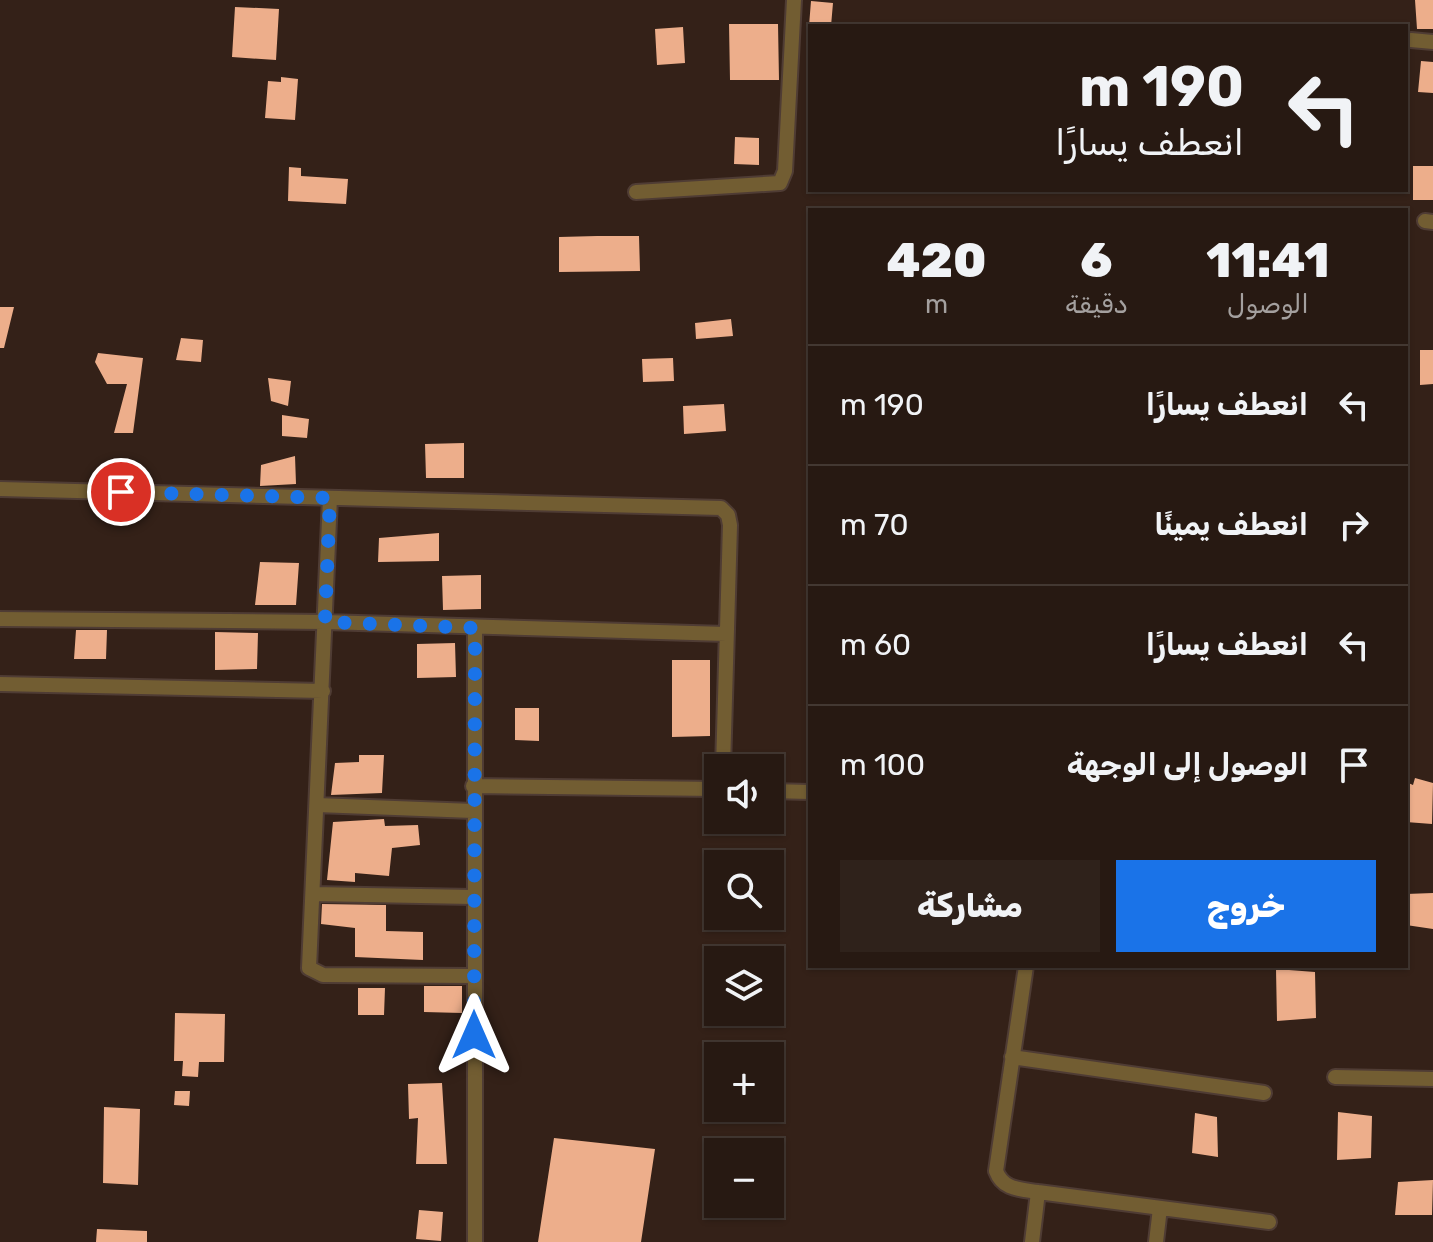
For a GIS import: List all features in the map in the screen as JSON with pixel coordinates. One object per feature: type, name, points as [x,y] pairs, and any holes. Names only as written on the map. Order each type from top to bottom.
[{"type":"street","points":[[636,192],[780,183],[785,171],[794,0]]},
{"type":"street","points":[[1411,40],[1433,42]]},
{"type":"street","points":[[0,489],[721,508],[728,515],[730,525],[723,754]]},
{"type":"street","points":[[330,498],[309,968],[315,973],[474,976]]},
{"type":"street","points":[[0,619],[325,622],[726,634]]},
{"type":"street","points":[[475,628],[475,1242]]},
{"type":"street","points":[[0,684],[323,691]]},
{"type":"street","points":[[473,786],[704,789]]},
{"type":"street","points":[[784,791],[808,792]]},
{"type":"street","points":[[317,805],[473,811]]},
{"type":"street","points":[[313,894],[473,897]]},
{"type":"street","points":[[1026,968],[996,1171],[999,1181],[1009,1187],[1038,1192],[1269,1222]]},
{"type":"street","points":[[1012,1057],[1264,1093]]},
{"type":"street","points":[[1335,1077],[1433,1079]]},
{"type":"street","points":[[1032,1242],[1038,1192]]},
{"type":"street","points":[[1156,1242],[1160,1208]]},
{"type":"building","points":[[1415,0],[1433,0],[1433,29],[1417,29]]},
{"type":"building","points":[[811,1],[833,3],[831,24],[809,24]]},
{"type":"building","points":[[235,7],[279,9],[276,60],[232,57]]},
{"type":"building","points":[[729,24],[778,24],[779,80],[730,80]]},
{"type":"building","points":[[683,27],[685,63],[657,65],[655,29]]},
{"type":"building","points":[[1421,61],[1433,62],[1433,93],[1418,92]]},
{"type":"building","points":[[281,77],[298,79],[295,120],[265,118],[268,81],[281,82]]},
{"type":"building","points":[[735,137],[759,138],[759,165],[734,164]]},
{"type":"building","points":[[1413,166],[1433,166],[1433,200],[1413,200]]},
{"type":"building","points":[[289,167],[301,168],[301,176],[348,179],[346,204],[288,201]]},
{"type":"building","points":[[639,236],[640,271],[559,272],[559,237]]},
{"type":"building","points":[[0,307],[14,307],[4,348],[0,348]]},
{"type":"building","points":[[731,319],[733,336],[696,339],[695,323]]},
{"type":"building","points":[[181,338],[203,340],[201,362],[176,360]]},
{"type":"building","points":[[1420,350],[1433,350],[1433,384],[1420,385]]},
{"type":"building","points":[[98,353],[143,358],[133,433],[114,433],[127,384],[107,384],[95,362]]},
{"type":"building","points":[[673,358],[674,381],[643,382],[642,359]]},
{"type":"building","points":[[268,378],[291,381],[288,406],[271,401]]},
{"type":"building","points":[[724,404],[726,431],[684,434],[683,406]]},
{"type":"building","points":[[282,415],[309,419],[307,438],[282,436]]},
{"type":"building","points":[[464,443],[464,478],[426,478],[425,444]]},
{"type":"building","points":[[295,456],[296,484],[260,486],[261,465]]},
{"type":"building","points":[[439,533],[439,561],[378,562],[379,538]]},
{"type":"building","points":[[260,562],[299,563],[296,605],[255,605]]},
{"type":"building","points":[[481,575],[481,609],[443,610],[442,576]]},
{"type":"building","points":[[76,630],[107,630],[106,659],[74,659]]},
{"type":"building","points":[[215,632],[258,633],[257,669],[215,670]]},
{"type":"building","points":[[455,643],[456,677],[417,678],[417,644]]},
{"type":"building","points":[[672,660],[710,660],[710,736],[672,737]]},
{"type":"building","points":[[515,708],[539,708],[539,741],[515,740]]},
{"type":"building","points":[[359,755],[384,755],[382,793],[331,795],[335,763],[359,762]]},
{"type":"building","points":[[1415,778],[1433,783],[1432,824],[1408,822],[1408,783],[1413,785]]},
{"type":"building","points":[[384,819],[385,826],[418,825],[420,845],[392,848],[389,876],[355,873],[355,882],[327,880],[333,822]]},
{"type":"building","points":[[1433,893],[1433,929],[1408,925],[1408,894]]},
{"type":"building","points":[[322,904],[386,905],[386,931],[423,932],[423,960],[355,957],[355,928],[321,924]]},
{"type":"building","points":[[1276,969],[1315,972],[1316,1018],[1277,1021]]},
{"type":"building","points":[[424,986],[462,986],[462,1013],[424,1012]]},
{"type":"building","points":[[358,988],[385,988],[384,1015],[358,1015]]},
{"type":"building","points":[[175,1013],[225,1014],[224,1062],[199,1062],[198,1077],[182,1076],[183,1061],[174,1061]]},
{"type":"building","points":[[442,1083],[447,1164],[416,1164],[418,1118],[409,1119],[408,1084]]},
{"type":"building","points":[[175,1091],[190,1091],[189,1106],[174,1105]]},
{"type":"building","points":[[104,1107],[140,1109],[138,1185],[103,1183]]},
{"type":"building","points":[[1338,1112],[1372,1116],[1371,1158],[1337,1160]]},
{"type":"building","points":[[1195,1113],[1217,1117],[1218,1157],[1192,1153]]},
{"type":"building","points":[[554,1138],[655,1149],[641,1242],[538,1242]]},
{"type":"building","points":[[1433,1180],[1432,1215],[1395,1215],[1398,1182]]},
{"type":"building","points":[[419,1210],[443,1212],[441,1241],[416,1239]]},
{"type":"building","points":[[97,1229],[147,1231],[147,1242],[96,1242]]},
{"type":"route","points":[[121,492],[330,498],[325,622],[475,628],[474,1035]]}]
